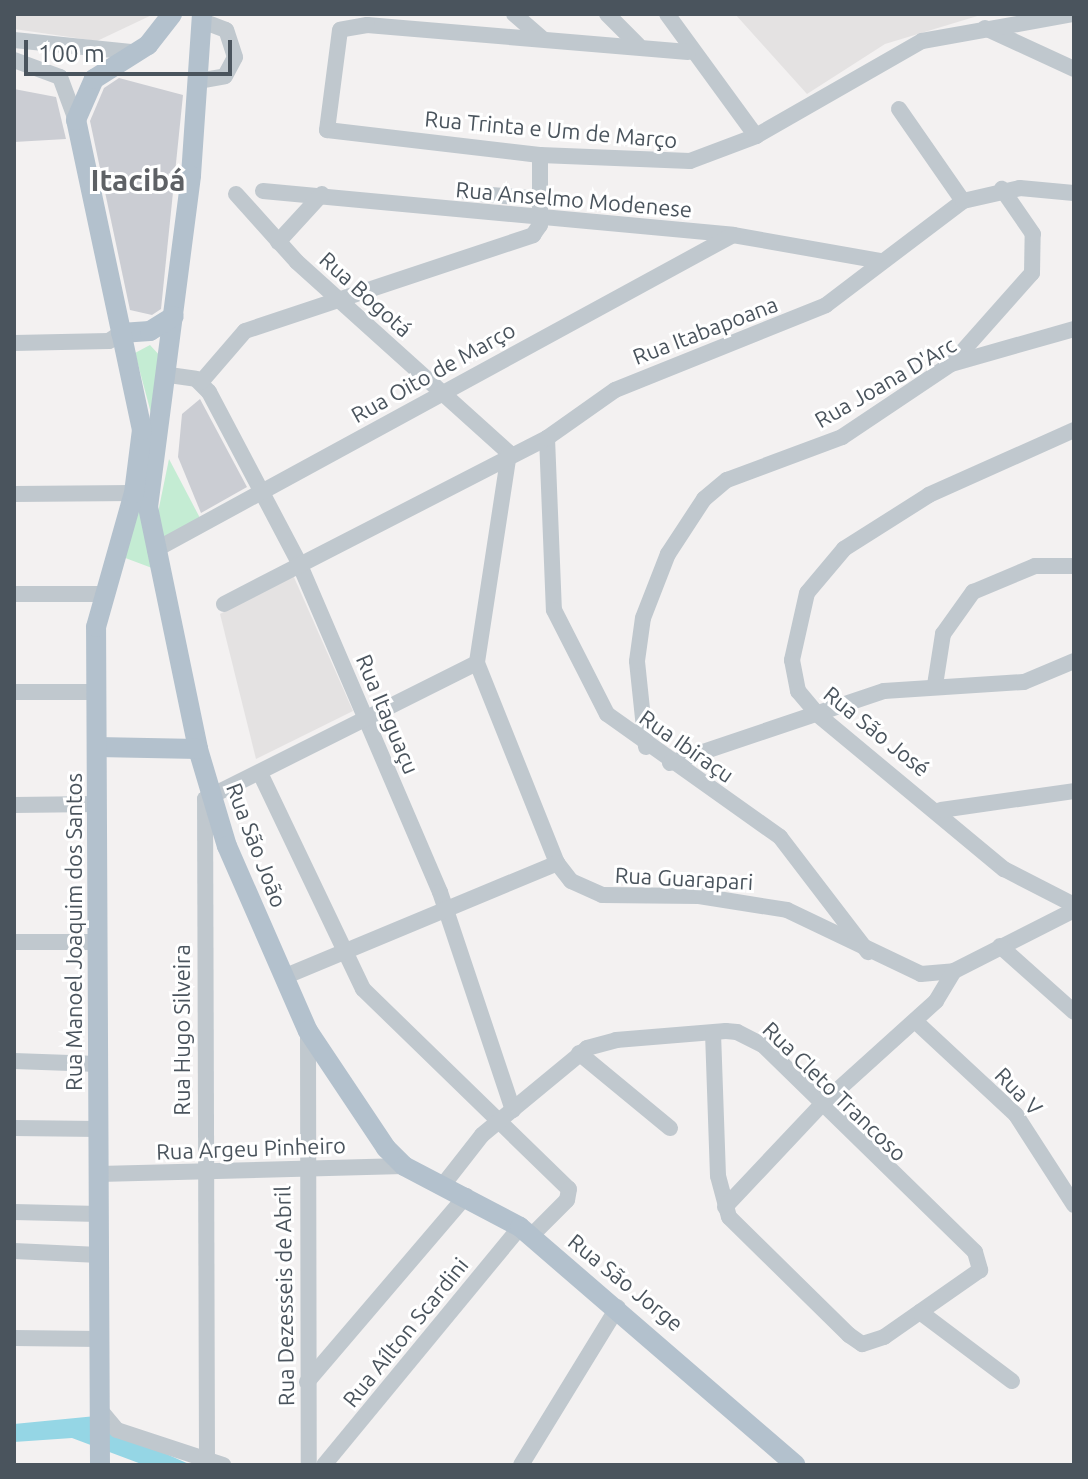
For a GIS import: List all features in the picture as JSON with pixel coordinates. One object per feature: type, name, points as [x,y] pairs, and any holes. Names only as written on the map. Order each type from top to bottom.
[{"type":"main road","points":[[76,120],[94,79],[139,51],[172,14]]},
{"type":"main road","name":"Rua Manoel Joaquim dos Santos","points":[[100,1461],[96,692],[101,594],[141,500],[170,365],[202,18]]},
{"type":"main road","name":"Rua Manoel Joaquim dos Santos","points":[[76,120],[122,341],[139,405],[141,500]]},
{"type":"main road","points":[[122,341],[159,328],[174,316]]},
{"type":"main road","points":[[122,341],[148,340],[170,365]]},
{"type":"main road","name":"Rua São João","points":[[141,500],[210,793],[308,1031],[404,1166]]},
{"type":"main road","points":[[97,747],[198,749]]},
{"type":"main road","name":"Rua São Jorge","points":[[404,1166],[466,1196],[526,1232],[618,1307],[782,1460]]},
{"type":"street","points":[[514,14],[542,38],[688,52]]},
{"type":"street","points":[[607,14],[638,45]]},
{"type":"street","points":[[667,14],[685,34],[688,52],[756,136]]},
{"type":"street","name":"Rua Trinta e Um de Março","points":[[542,38],[367,25],[340,30],[327,130],[540,155],[672,164],[756,136],[896,53],[981,27],[1074,14]]},
{"type":"street","points":[[198,81],[235,66],[226,30],[202,18]]},
{"type":"street","points":[[981,27],[1074,69]]},
{"type":"street","points":[[14,40],[108,54],[139,51]]},
{"type":"street","points":[[14,60],[60,77],[76,120]]},
{"type":"street","points":[[899,109],[963,201]]},
{"type":"street","points":[[170,365],[201,382],[245,331],[334,295],[516,241],[537,231],[540,219],[540,155]]},
{"type":"street","points":[[1002,189],[1074,193]]},
{"type":"street","points":[[951,364],[1032,273],[1033,234],[1002,189]]},
{"type":"street","name":"Rua Itabapoana","points":[[224,604],[509,453],[547,438],[632,382],[826,305],[963,201],[1002,189]]},
{"type":"street","name":"Rua Anselmo Modenese","points":[[263,191],[322,194],[540,219],[733,235],[880,261]]},
{"type":"street","points":[[468,193],[540,199]]},
{"type":"street","name":"Rua Bogotá","points":[[236,194],[278,242],[509,453]]},
{"type":"street","points":[[278,242],[322,194]]},
{"type":"street","name":"Rua Oito de Março","points":[[155,550],[733,235]]},
{"type":"street","name":"Rua Joana D'Arc","points":[[646,747],[638,641],[654,584],[695,509],[727,480],[842,437],[951,364],[1074,329]]},
{"type":"street","points":[[14,343],[122,341]]},
{"type":"street","name":"Rua Itaguaçu","points":[[201,382],[299,563],[366,718],[446,911],[513,1110]]},
{"type":"street","name":"Rua São José","points":[[1074,430],[905,508],[828,565],[801,608],[792,660],[798,691],[817,714],[941,810],[1004,869],[1074,907]]},
{"type":"street","name":"Rua Ibiraçu","points":[[547,438],[554,610],[607,714],[646,747],[780,837],[869,953]]},
{"type":"street","points":[[210,793],[260,773],[477,663],[509,453]]},
{"type":"street","points":[[14,494],[141,500]]},
{"type":"street","points":[[935,685],[943,634],[973,592],[1035,566],[1074,566]]},
{"type":"street","points":[[14,594],[101,594]]},
{"type":"street","points":[[670,763],[884,691],[1036,680],[1074,661]]},
{"type":"street","name":"Rua Guarapari","points":[[477,663],[557,863],[577,886],[602,895],[699,896],[787,910],[869,953],[921,974],[954,971],[1074,907]]},
{"type":"street","points":[[14,692],[96,692]]},
{"type":"street","points":[[260,773],[342,952],[389,1020],[497,1124]]},
{"type":"street","points":[[941,810],[1074,791]]},
{"type":"street","name":"Rua Hugo Silveira","points":[[210,793],[203,815],[205,1172],[215,1463]]},
{"type":"street","points":[[14,805],[97,804]]},
{"type":"street","points":[[286,976],[557,863]]},
{"type":"street","points":[[14,942],[97,942]]},
{"type":"street","points":[[1000,946],[1074,1012]]},
{"type":"street","points":[[725,1207],[821,1105],[915,1021],[954,971]]},
{"type":"street","name":"Rua V","points":[[915,1021],[1016,1115],[1074,1205]]},
{"type":"street","name":"Rua Dezesseis de Abril","points":[[308,1031],[304,1170],[309,1465]]},
{"type":"street","points":[[713,1033],[725,1207],[741,1233],[862,1344],[920,1312],[1012,1381]]},
{"type":"street","name":"Rua Cleto Trancoso","points":[[443,1185],[497,1124],[579,1053],[616,1040],[713,1033],[755,1039],[982,1261],[920,1312]]},
{"type":"street","points":[[579,1053],[670,1128]]},
{"type":"street","points":[[14,1061],[98,1064]]},
{"type":"street","name":"Rua Aílton Scardini","points":[[324,1465],[526,1232],[567,1200],[569,1189],[497,1124]]},
{"type":"street","points":[[14,1128],[98,1129]]},
{"type":"street","name":"Rua Argeu Pinheiro","points":[[99,1174],[404,1166]]},
{"type":"street","points":[[307,1382],[466,1196]]},
{"type":"street","points":[[14,1212],[99,1214]]},
{"type":"street","points":[[14,1251],[99,1255]]},
{"type":"street","points":[[521,1465],[618,1307]]},
{"type":"street","points":[[14,1338],[100,1339]]},
{"type":"street","points":[[100,1413],[117,1430],[215,1463]]},
{"type":"shaded area","points":[[14,14],[154,14],[97,41],[14,29]]},
{"type":"shaded area","points":[[735,14],[984,14],[885,44],[807,94]]},
{"type":"shaded area","points":[[293,575],[353,711],[256,759],[220,614]]},
{"type":"green space","points":[[150,345],[161,357],[152,568],[120,556],[152,417],[135,353]]},
{"type":"green space","points":[[169,459],[200,518],[164,537],[155,527]]},
{"type":"water","points":[[96,1416],[191,1465],[144,1465],[72,1438],[14,1442],[14,1424]]},
{"type":"building","points":[[119,78],[183,95],[161,309],[152,315],[130,310],[90,121],[104,88]]},
{"type":"building","points":[[14,89],[56,97],[66,139],[14,142]]},
{"type":"building","points":[[200,399],[247,487],[201,513],[178,457],[182,414]]},
{"type":"district","name":"Itacibá","points":[[138,180]]}]
